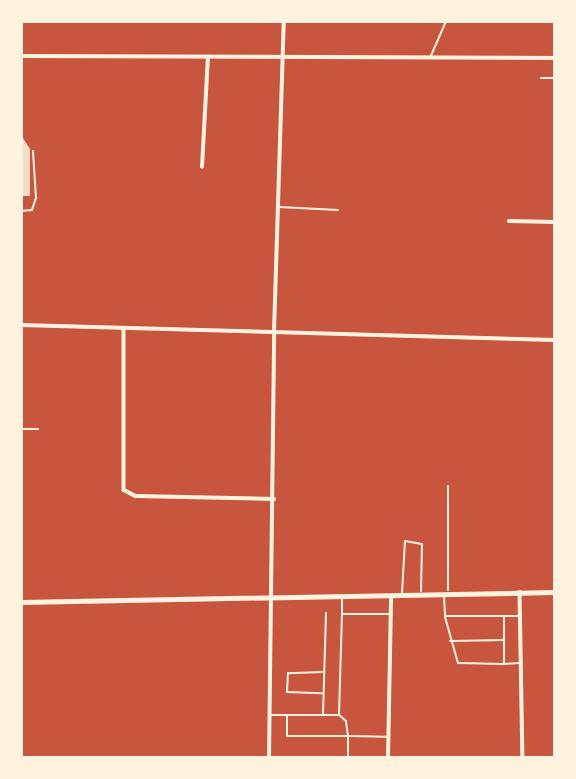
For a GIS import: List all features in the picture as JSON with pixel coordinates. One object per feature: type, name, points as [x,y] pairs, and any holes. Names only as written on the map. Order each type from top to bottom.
[{"type":"street","points":[[269,758],[274,599],[274,332],[284,21]]},
{"type":"street","points":[[21,56],[555,58]]},
{"type":"street","points":[[202,167],[208,57]]},
{"type":"street","points":[[509,221],[555,222]]},
{"type":"street","points":[[21,325],[555,340]]},
{"type":"street","points":[[124,328],[124,490],[136,496],[274,499]]},
{"type":"street","points":[[520,592],[523,758]]},
{"type":"street","points":[[21,602],[402,597],[555,592]]},
{"type":"street","points":[[388,758],[391,597]]},
{"type":"lane","points":[[430,59],[446,21]]},
{"type":"lane","points":[[21,211],[32,210],[36,198],[33,151]]},
{"type":"lane","points":[[278,206],[338,209]]},
{"type":"lane","points":[[21,429],[38,429]]},
{"type":"lane","points":[[448,486],[445,616],[449,641],[458,663],[520,663]]},
{"type":"lane","points":[[402,597],[405,541],[422,544],[421,596]]},
{"type":"lane","points":[[340,715],[342,598]]},
{"type":"lane","points":[[323,715],[326,613]]},
{"type":"lane","points":[[342,614],[391,614]]},
{"type":"lane","points":[[445,616],[520,615]]},
{"type":"lane","points":[[504,616],[504,664]]},
{"type":"lane","points":[[449,641],[504,640]]},
{"type":"lane","points":[[324,672],[288,673],[287,692],[324,693]]},
{"type":"lane","points":[[271,715],[340,715],[346,721],[348,758]]},
{"type":"lane","points":[[287,715],[287,736],[389,737]]},
{"type":"path","points":[[541,78],[555,78]]},
{"type":"building","points":[[21,135],[30,149],[30,196],[21,196]]}]
